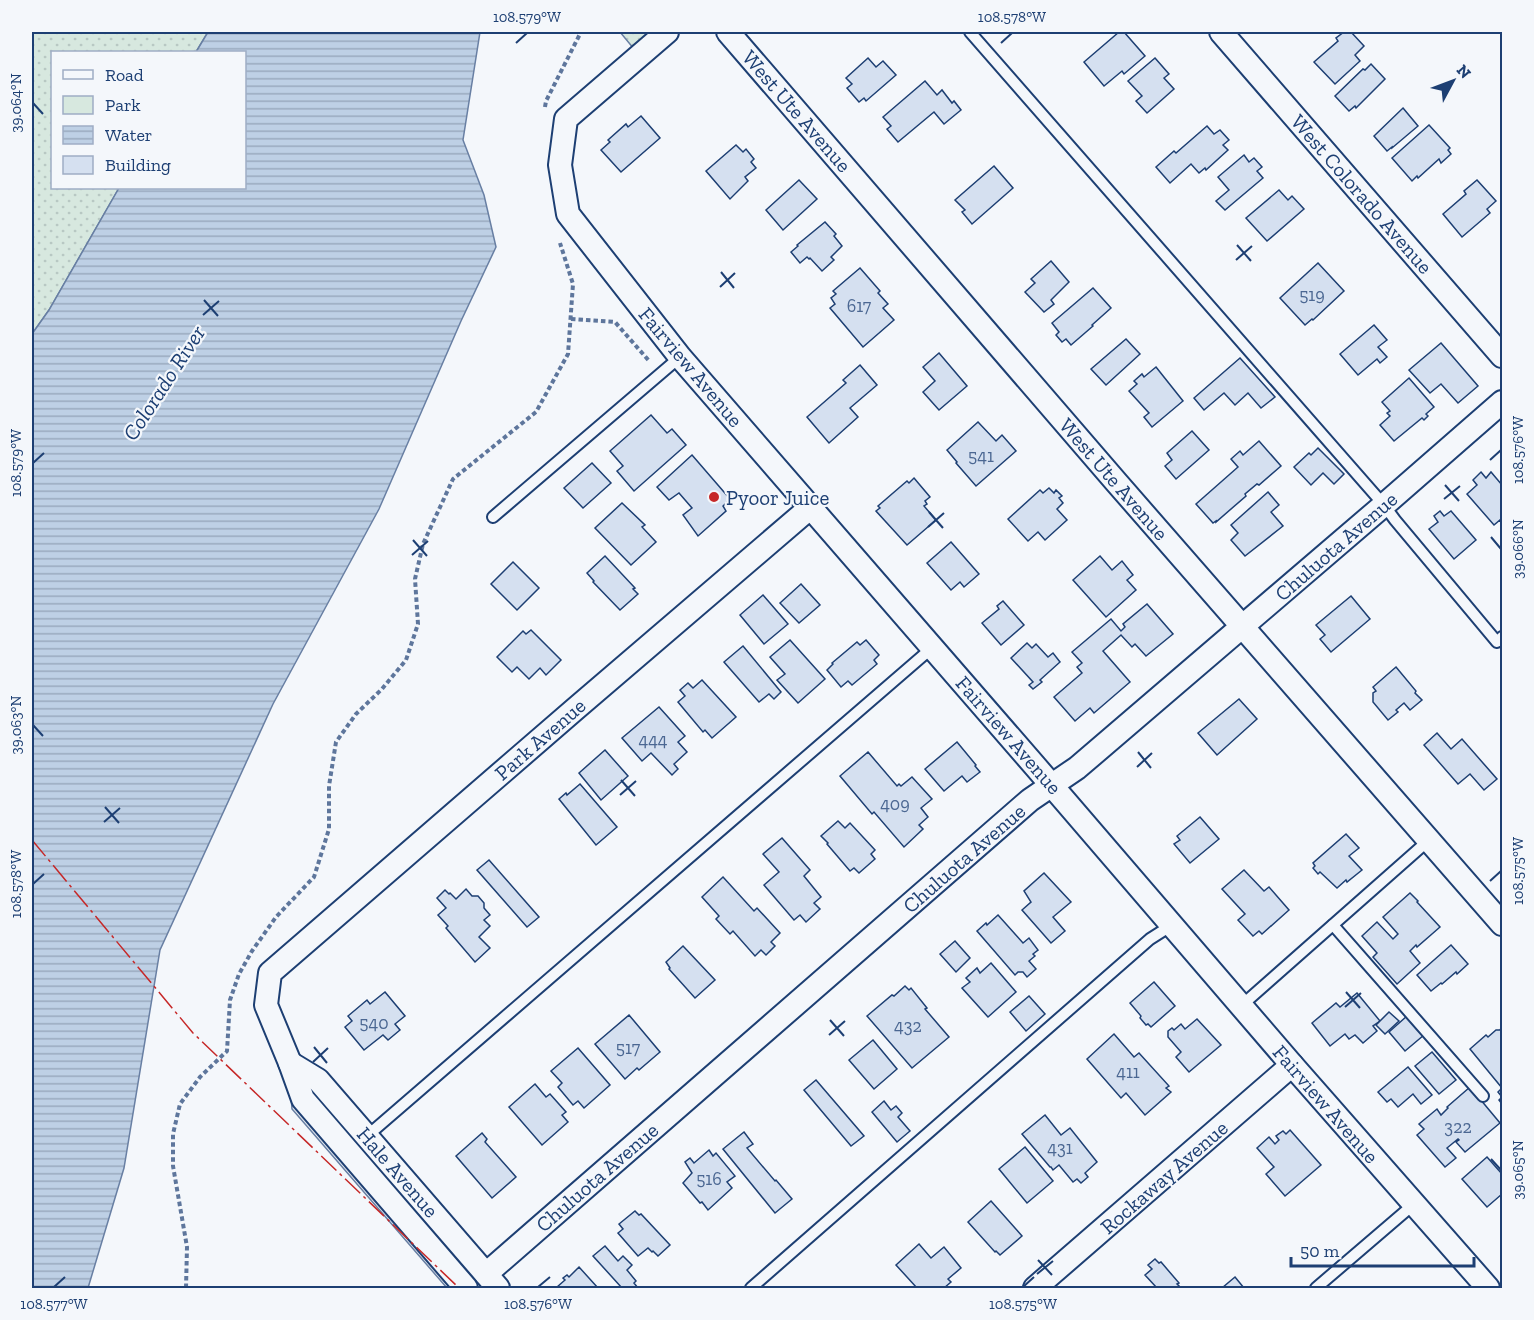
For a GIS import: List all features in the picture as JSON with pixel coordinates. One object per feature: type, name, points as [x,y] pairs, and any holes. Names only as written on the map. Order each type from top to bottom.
[{"type":"street","name":"Fairview Avenue","points":[[667,32],[566,119],[560,165],[568,214],[680,357],[1292,1065],[1488,1288]]},
{"type":"street","name":"West Ute Avenue","points":[[728,32],[1125,492],[1503,924]]},
{"type":"street","name":"West Colorado Avenue","points":[[1221,32],[1503,356]]},
{"type":"street","name":"Chuluota Avenue","points":[[492,1281],[1021,807],[1077,768],[1503,402]]},
{"type":"street","name":"Park Avenue","points":[[270,973],[811,507]]},
{"type":"street","name":"Hale Avenue","points":[[270,973],[266,1005],[303,1099],[466,1288]]},
{"type":"street","name":"Hale Avenue","points":[[290,1063],[318,1080],[492,1281]]},
{"type":"street","name":"Rockaway Avenue","points":[[1035,1288],[1292,1065]]},
{"type":"lane","points":[[970,32],[1384,505],[1497,642],[1503,637]]},
{"type":"lane","points":[[493,517],[680,357]]},
{"type":"lane","points":[[367,1136],[933,647]]},
{"type":"lane","points":[[1241,1006],[1429,840]]},
{"type":"lane","points":[[751,1288],[1150,939],[1172,925]]},
{"type":"lane","points":[[1333,925],[1483,1096]]},
{"type":"lane","points":[[1316,1288],[1414,1204]]},
{"type":"path","points":[[186,1288],[187,1247],[173,1166],[173,1134],[180,1104],[200,1077],[227,1051],[230,1000],[239,974],[252,951],[276,917],[314,877],[329,829],[329,786],[336,742],[356,714],[382,689],[406,660],[418,624],[415,579],[423,544],[453,479],[536,412],[568,354],[573,284],[560,242]]},
{"type":"path","points":[[571,319],[615,322],[661,374]]},
{"type":"green space","points":[[32,32],[208,32],[197,51],[51,51],[51,189],[118,189],[49,310],[32,334]]},
{"type":"green space","points":[[620,32],[656,32],[634,49]]},
{"type":"shaded area","points":[[291,1096],[458,1288],[447,1288],[292,1109]]},
{"type":"water","name":"Colorado River","points":[[208,32],[480,32],[463,140],[484,195],[496,247],[379,509],[273,704],[160,950],[124,1168],[88,1288],[32,1288],[32,334],[49,310],[118,189],[246,189],[246,51],[197,51]]},
{"type":"building","points":[[1119,32],[1124,32],[1145,56],[1124,74],[1122,71],[1104,86],[1084,62]]},
{"type":"building","points":[[1344,32],[1351,32],[1364,46],[1355,55],[1360,61],[1335,84],[1314,62],[1338,41],[1336,38]]},
{"type":"building","points":[[868,58],[876,67],[883,61],[896,75],[866,101],[864,98],[859,102],[847,88],[852,84],[846,78]]},
{"type":"building","points":[[1155,58],[1169,74],[1164,78],[1174,89],[1147,113],[1136,101],[1142,96],[1128,81]]},
{"type":"building","points":[[1371,64],[1385,79],[1356,108],[1355,106],[1349,111],[1335,96]]},
{"type":"building","points":[[925,81],[937,95],[942,90],[961,110],[944,124],[934,112],[898,142],[887,129],[891,126],[883,117]]},
{"type":"building","points":[[1403,108],[1418,126],[1387,151],[1374,136]]},
{"type":"building","points":[[641,116],[660,138],[621,172],[601,150],[610,142],[608,140],[626,124],[628,127]]},
{"type":"building","points":[[1429,125],[1450,148],[1448,150],[1451,154],[1441,163],[1439,159],[1412,181],[1392,158]]},
{"type":"building","points":[[1207,126],[1214,134],[1220,130],[1229,140],[1223,145],[1228,150],[1206,170],[1205,168],[1199,173],[1191,164],[1170,183],[1156,167]]},
{"type":"building","points":[[736,145],[743,152],[746,149],[754,159],[751,162],[756,168],[745,177],[748,181],[730,199],[706,171]]},
{"type":"building","points":[[1244,155],[1249,162],[1254,158],[1262,167],[1257,171],[1263,178],[1225,210],[1216,201],[1229,190],[1218,177]]},
{"type":"building","points":[[994,166],[1013,188],[972,224],[962,212],[965,210],[955,200]]},
{"type":"building","points":[[799,180],[817,199],[783,230],[766,210]]},
{"type":"building","points":[[1477,180],[1496,201],[1487,209],[1490,213],[1462,237],[1443,214],[1466,194],[1464,191]]},
{"type":"building","points":[[1279,190],[1288,200],[1292,196],[1304,209],[1267,241],[1246,218]]},
{"type":"building","points":[[825,222],[836,234],[834,236],[842,246],[831,257],[834,260],[822,271],[810,258],[807,257],[800,263],[791,252]]},
{"type":"building","points":[[1051,261],[1069,282],[1051,300],[1054,304],[1044,312],[1025,292],[1035,283],[1031,279]]},
{"type":"building","points":[[1318,263],[1344,291],[1305,325],[1280,298]]},
{"type":"building","points":[[860,268],[880,291],[878,293],[888,304],[883,308],[894,320],[863,347],[830,308],[835,304],[831,298],[836,294],[833,291]]},
{"type":"building","points":[[1093,288],[1111,308],[1071,345],[1066,339],[1062,342],[1056,335],[1059,332],[1052,323]]},
{"type":"building","points":[[1374,325],[1387,340],[1378,347],[1387,357],[1380,363],[1377,359],[1358,375],[1340,354]]},
{"type":"building","points":[[1126,339],[1140,354],[1106,385],[1091,369]]},
{"type":"building","points":[[1441,343],[1478,386],[1458,403],[1441,384],[1430,393],[1409,370]]},
{"type":"building","points":[[939,353],[967,386],[939,410],[923,392],[935,381],[923,367]]},
{"type":"building","points":[[1240,358],[1275,397],[1261,408],[1248,393],[1235,405],[1224,393],[1204,410],[1194,398]]},
{"type":"building","points":[[860,365],[877,385],[850,408],[858,417],[829,443],[807,417],[846,383],[843,380]]},
{"type":"building","points":[[1156,367],[1183,401],[1152,427],[1144,417],[1149,413],[1129,391],[1137,384],[1134,381],[1142,374],[1144,377]]},
{"type":"building","points":[[1409,378],[1434,407],[1426,414],[1428,416],[1424,420],[1422,418],[1394,441],[1380,425],[1390,416],[1387,413],[1390,411],[1382,402]]},
{"type":"building","points":[[651,415],[667,433],[672,429],[686,445],[634,491],[617,471],[623,466],[610,451]]},
{"type":"building","points":[[978,422],[996,441],[1002,435],[1016,451],[976,486],[947,450]]},
{"type":"building","points":[[1192,431],[1209,450],[1176,479],[1165,466],[1172,460],[1167,453]]},
{"type":"building","points":[[1259,441],[1281,466],[1213,523],[1196,504],[1238,467],[1231,459],[1240,451],[1243,455]]},
{"type":"building","points":[[1318,448],[1344,474],[1334,484],[1323,473],[1311,485],[1294,467]]},
{"type":"building","points":[[692,455],[730,499],[723,506],[726,511],[698,536],[683,515],[692,508],[679,493],[669,500],[657,487]]},
{"type":"building","points":[[592,463],[611,483],[583,508],[564,488]]},
{"type":"building","points":[[1481,472],[1486,478],[1491,472],[1502,485],[1502,524],[1500,520],[1494,525],[1467,494],[1477,485],[1473,480]]},
{"type":"building","points":[[914,478],[930,497],[925,501],[927,504],[924,506],[936,520],[907,545],[876,511],[880,508],[878,506],[907,481],[909,483]]},
{"type":"building","points":[[1049,488],[1054,493],[1056,490],[1062,496],[1059,498],[1063,503],[1057,509],[1067,520],[1045,540],[1038,532],[1028,541],[1008,519],[1040,490],[1043,493]]},
{"type":"building","points":[[1268,492],[1279,505],[1271,512],[1283,526],[1245,556],[1231,540],[1238,533],[1231,525]]},
{"type":"building","points":[[622,503],[645,525],[642,527],[656,542],[631,565],[595,528]]},
{"type":"building","points":[[1440,511],[1444,516],[1451,511],[1476,540],[1454,559],[1429,529],[1438,522],[1434,516]]},
{"type":"building","points":[[951,542],[979,574],[964,587],[960,582],[951,590],[927,563]]},
{"type":"building","points":[[605,556],[638,594],[620,610],[587,573]]},
{"type":"building","points":[[1100,556],[1112,570],[1122,561],[1133,575],[1127,580],[1136,590],[1106,617],[1073,580]]},
{"type":"building","points":[[513,562],[539,588],[517,610],[491,584]]},
{"type":"building","points":[[801,584],[820,605],[799,623],[780,603]]},
{"type":"building","points":[[763,595],[788,624],[764,644],[740,615]]},
{"type":"building","points":[[1351,596],[1370,619],[1331,652],[1320,639],[1325,635],[1316,625]]},
{"type":"building","points":[[1003,601],[1024,625],[1001,645],[982,623],[999,609],[997,606]]},
{"type":"building","points":[[1147,604],[1173,634],[1146,656],[1135,644],[1132,647],[1121,635],[1103,651],[1130,682],[1094,713],[1090,708],[1075,721],[1054,697],[1082,673],[1077,667],[1082,663],[1072,652],[1111,619],[1121,631],[1125,627],[1123,624]]},
{"type":"building","points":[[531,630],[561,660],[546,675],[540,668],[529,679],[517,667],[512,672],[497,657],[523,631],[526,634]]},
{"type":"building","points":[[790,640],[825,679],[798,703],[777,680],[785,674],[770,657]]},
{"type":"building","points":[[866,640],[879,655],[874,660],[877,664],[852,685],[848,681],[841,687],[827,670],[857,642],[860,645]]},
{"type":"building","points":[[1027,643],[1032,648],[1036,644],[1048,657],[1053,653],[1060,662],[1033,689],[1029,685],[1033,682],[1011,658]]},
{"type":"building","points":[[743,646],[781,692],[774,699],[769,694],[759,702],[724,662]]},
{"type":"building","points":[[1396,667],[1422,700],[1410,710],[1404,703],[1388,720],[1373,702],[1373,693],[1376,691],[1373,687]]},
{"type":"building","points":[[702,680],[736,717],[712,738],[705,730],[703,732],[678,702],[685,696],[680,690],[688,683],[693,688]]},
{"type":"building","points":[[1239,699],[1257,719],[1217,755],[1198,733]]},
{"type":"building","points":[[659,707],[685,736],[678,742],[687,752],[674,764],[678,769],[672,775],[651,753],[642,761],[622,738]]},
{"type":"building","points":[[1437,733],[1451,749],[1462,739],[1497,779],[1484,790],[1470,774],[1458,784],[1424,745]]},
{"type":"building","points":[[957,742],[980,772],[967,782],[962,776],[944,791],[925,769]]},
{"type":"building","points":[[605,750],[628,776],[601,800],[579,773]]},
{"type":"building","points":[[868,752],[897,786],[899,784],[901,786],[912,777],[932,799],[921,808],[928,817],[919,825],[923,829],[904,847],[840,776]]},
{"type":"building","points":[[580,784],[617,827],[596,845],[559,799]]},
{"type":"building","points":[[1200,817],[1219,839],[1190,863],[1174,844],[1180,840],[1177,836]]},
{"type":"building","points":[[838,821],[845,828],[850,823],[875,850],[871,854],[875,859],[859,873],[854,868],[850,871],[821,836]]},
{"type":"building","points":[[1346,834],[1359,848],[1349,856],[1362,870],[1337,888],[1320,872],[1318,874],[1313,868],[1315,866],[1313,863]]},
{"type":"building","points":[[782,838],[810,870],[804,876],[821,897],[814,903],[820,909],[806,922],[800,915],[794,920],[764,885],[779,872],[763,854]]},
{"type":"building","points":[[489,860],[539,917],[527,927],[477,870]]},
{"type":"building","points":[[1244,870],[1264,891],[1269,887],[1289,910],[1262,934],[1259,931],[1253,936],[1238,920],[1245,914],[1222,889]]},
{"type":"building","points":[[1044,873],[1071,902],[1053,917],[1065,931],[1051,943],[1022,910],[1031,902],[1024,891]]},
{"type":"building","points":[[723,877],[754,911],[757,908],[780,933],[771,942],[775,946],[766,955],[761,950],[755,956],[733,931],[730,934],[716,919],[719,916],[702,897]]},
{"type":"building","points":[[466,889],[472,896],[478,896],[490,915],[484,920],[490,926],[479,937],[490,948],[475,962],[438,915],[446,908],[437,898],[445,890],[456,899]]},
{"type":"building","points":[[1410,893],[1440,927],[1410,951],[1420,963],[1397,984],[1373,957],[1377,953],[1362,936],[1377,922],[1393,939],[1398,934],[1383,917]]},
{"type":"building","points":[[998,915],[1023,943],[1029,938],[1038,950],[1029,961],[1036,969],[1027,977],[1023,972],[1015,975],[977,931]]},
{"type":"building","points":[[955,941],[970,958],[956,972],[940,954]]},
{"type":"building","points":[[1451,945],[1468,964],[1431,991],[1417,975]]},
{"type":"building","points":[[683,946],[715,980],[695,998],[669,969],[666,962]]},
{"type":"building","points":[[991,963],[1016,992],[988,1017],[962,988],[970,982],[966,978],[977,968],[980,973]]},
{"type":"building","points":[[1154,982],[1175,1006],[1151,1027],[1146,1025],[1130,1003]]},
{"type":"building","points":[[905,986],[909,990],[911,988],[927,1008],[925,1009],[949,1037],[912,1068],[867,1016]]},
{"type":"building","points":[[385,992],[405,1016],[395,1024],[400,1030],[388,1040],[383,1035],[364,1050],[345,1027],[352,1021],[348,1016],[367,1000],[370,1004]]},
{"type":"building","points":[[1357,993],[1380,1021],[1373,1026],[1377,1031],[1363,1043],[1355,1035],[1349,1039],[1345,1034],[1330,1046],[1312,1023],[1336,1003],[1340,1007]]},
{"type":"building","points":[[1029,996],[1045,1014],[1026,1031],[1010,1012]]},
{"type":"building","points":[[1389,1012],[1399,1021],[1385,1034],[1376,1025]]},
{"type":"building","points":[[629,1015],[660,1052],[625,1079],[595,1044]]},
{"type":"building","points":[[1407,1016],[1424,1035],[1405,1051],[1389,1032]]},
{"type":"building","points":[[1197,1019],[1221,1045],[1189,1072],[1176,1057],[1181,1052],[1168,1037],[1168,1031],[1172,1028],[1174,1030],[1181,1024],[1185,1029]]},
{"type":"building","points":[[1502,1027],[1502,1088],[1470,1049],[1486,1035],[1488,1037]]},
{"type":"building","points":[[1114,1034],[1134,1057],[1139,1053],[1169,1086],[1166,1088],[1171,1092],[1145,1115],[1126,1093],[1121,1098],[1087,1059]]},
{"type":"building","points":[[873,1040],[897,1069],[874,1089],[849,1060]]},
{"type":"building","points":[[578,1048],[610,1085],[584,1108],[578,1101],[573,1105],[558,1087],[562,1083],[551,1071]]},
{"type":"building","points":[[1432,1052],[1456,1080],[1439,1094],[1415,1066]]},
{"type":"building","points":[[1408,1067],[1432,1095],[1421,1104],[1413,1094],[1398,1107],[1391,1099],[1387,1102],[1378,1092]]},
{"type":"building","points":[[816,1080],[864,1136],[851,1146],[804,1090]]},
{"type":"building","points":[[535,1084],[546,1097],[550,1094],[566,1112],[562,1115],[568,1122],[542,1145],[509,1107]]},
{"type":"building","points":[[1470,1087],[1500,1123],[1465,1152],[1456,1142],[1458,1139],[1447,1148],[1456,1158],[1445,1167],[1417,1135],[1424,1129],[1419,1124],[1437,1109],[1441,1115]]},
{"type":"building","points":[[884,1101],[891,1110],[896,1106],[902,1113],[898,1117],[910,1131],[897,1142],[872,1112]]},
{"type":"building","points":[[1045,1115],[1061,1135],[1070,1128],[1097,1162],[1085,1173],[1088,1177],[1081,1183],[1077,1179],[1073,1182],[1059,1165],[1053,1170],[1022,1134]]},
{"type":"building","points":[[1290,1130],[1321,1165],[1285,1196],[1266,1174],[1274,1167],[1257,1148],[1269,1137],[1275,1144],[1279,1140],[1276,1136],[1283,1131],[1286,1134]]},
{"type":"building","points":[[744,1132],[753,1144],[747,1148],[792,1199],[775,1213],[723,1149]]},
{"type":"building","points":[[482,1133],[487,1139],[485,1142],[516,1177],[492,1198],[456,1156]]},
{"type":"building","points":[[1025,1147],[1053,1181],[1027,1203],[999,1169]]},
{"type":"building","points":[[709,1150],[713,1156],[716,1153],[735,1176],[727,1182],[732,1188],[708,1210],[683,1183],[692,1173],[685,1162],[690,1158],[694,1163]]},
{"type":"building","points":[[1487,1157],[1502,1174],[1502,1194],[1487,1207],[1462,1179]]},
{"type":"building","points":[[991,1201],[1022,1236],[1000,1255],[968,1222]]},
{"type":"building","points":[[635,1211],[641,1214],[670,1245],[658,1256],[648,1248],[638,1256],[618,1233],[623,1229],[619,1224]]},
{"type":"building","points":[[919,1244],[931,1258],[944,1247],[961,1268],[948,1279],[951,1282],[944,1288],[917,1288],[896,1265]]},
{"type":"building","points":[[605,1246],[618,1261],[623,1256],[632,1265],[627,1270],[636,1281],[634,1283],[638,1288],[622,1288],[593,1256]]},
{"type":"building","points":[[1155,1259],[1161,1262],[1179,1286],[1157,1288],[1145,1275],[1152,1269],[1148,1265]]},
{"type":"building","points":[[579,1267],[598,1288],[557,1287],[565,1280],[563,1278],[567,1275],[569,1277]]},
{"type":"building","points":[[1235,1277],[1244,1288],[1222,1288]]},
{"type":"power","points":[[32,840],[193,1033],[459,1288]]},
{"type":"place","name":"Pyoor Juice","points":[[714,497]]}]
